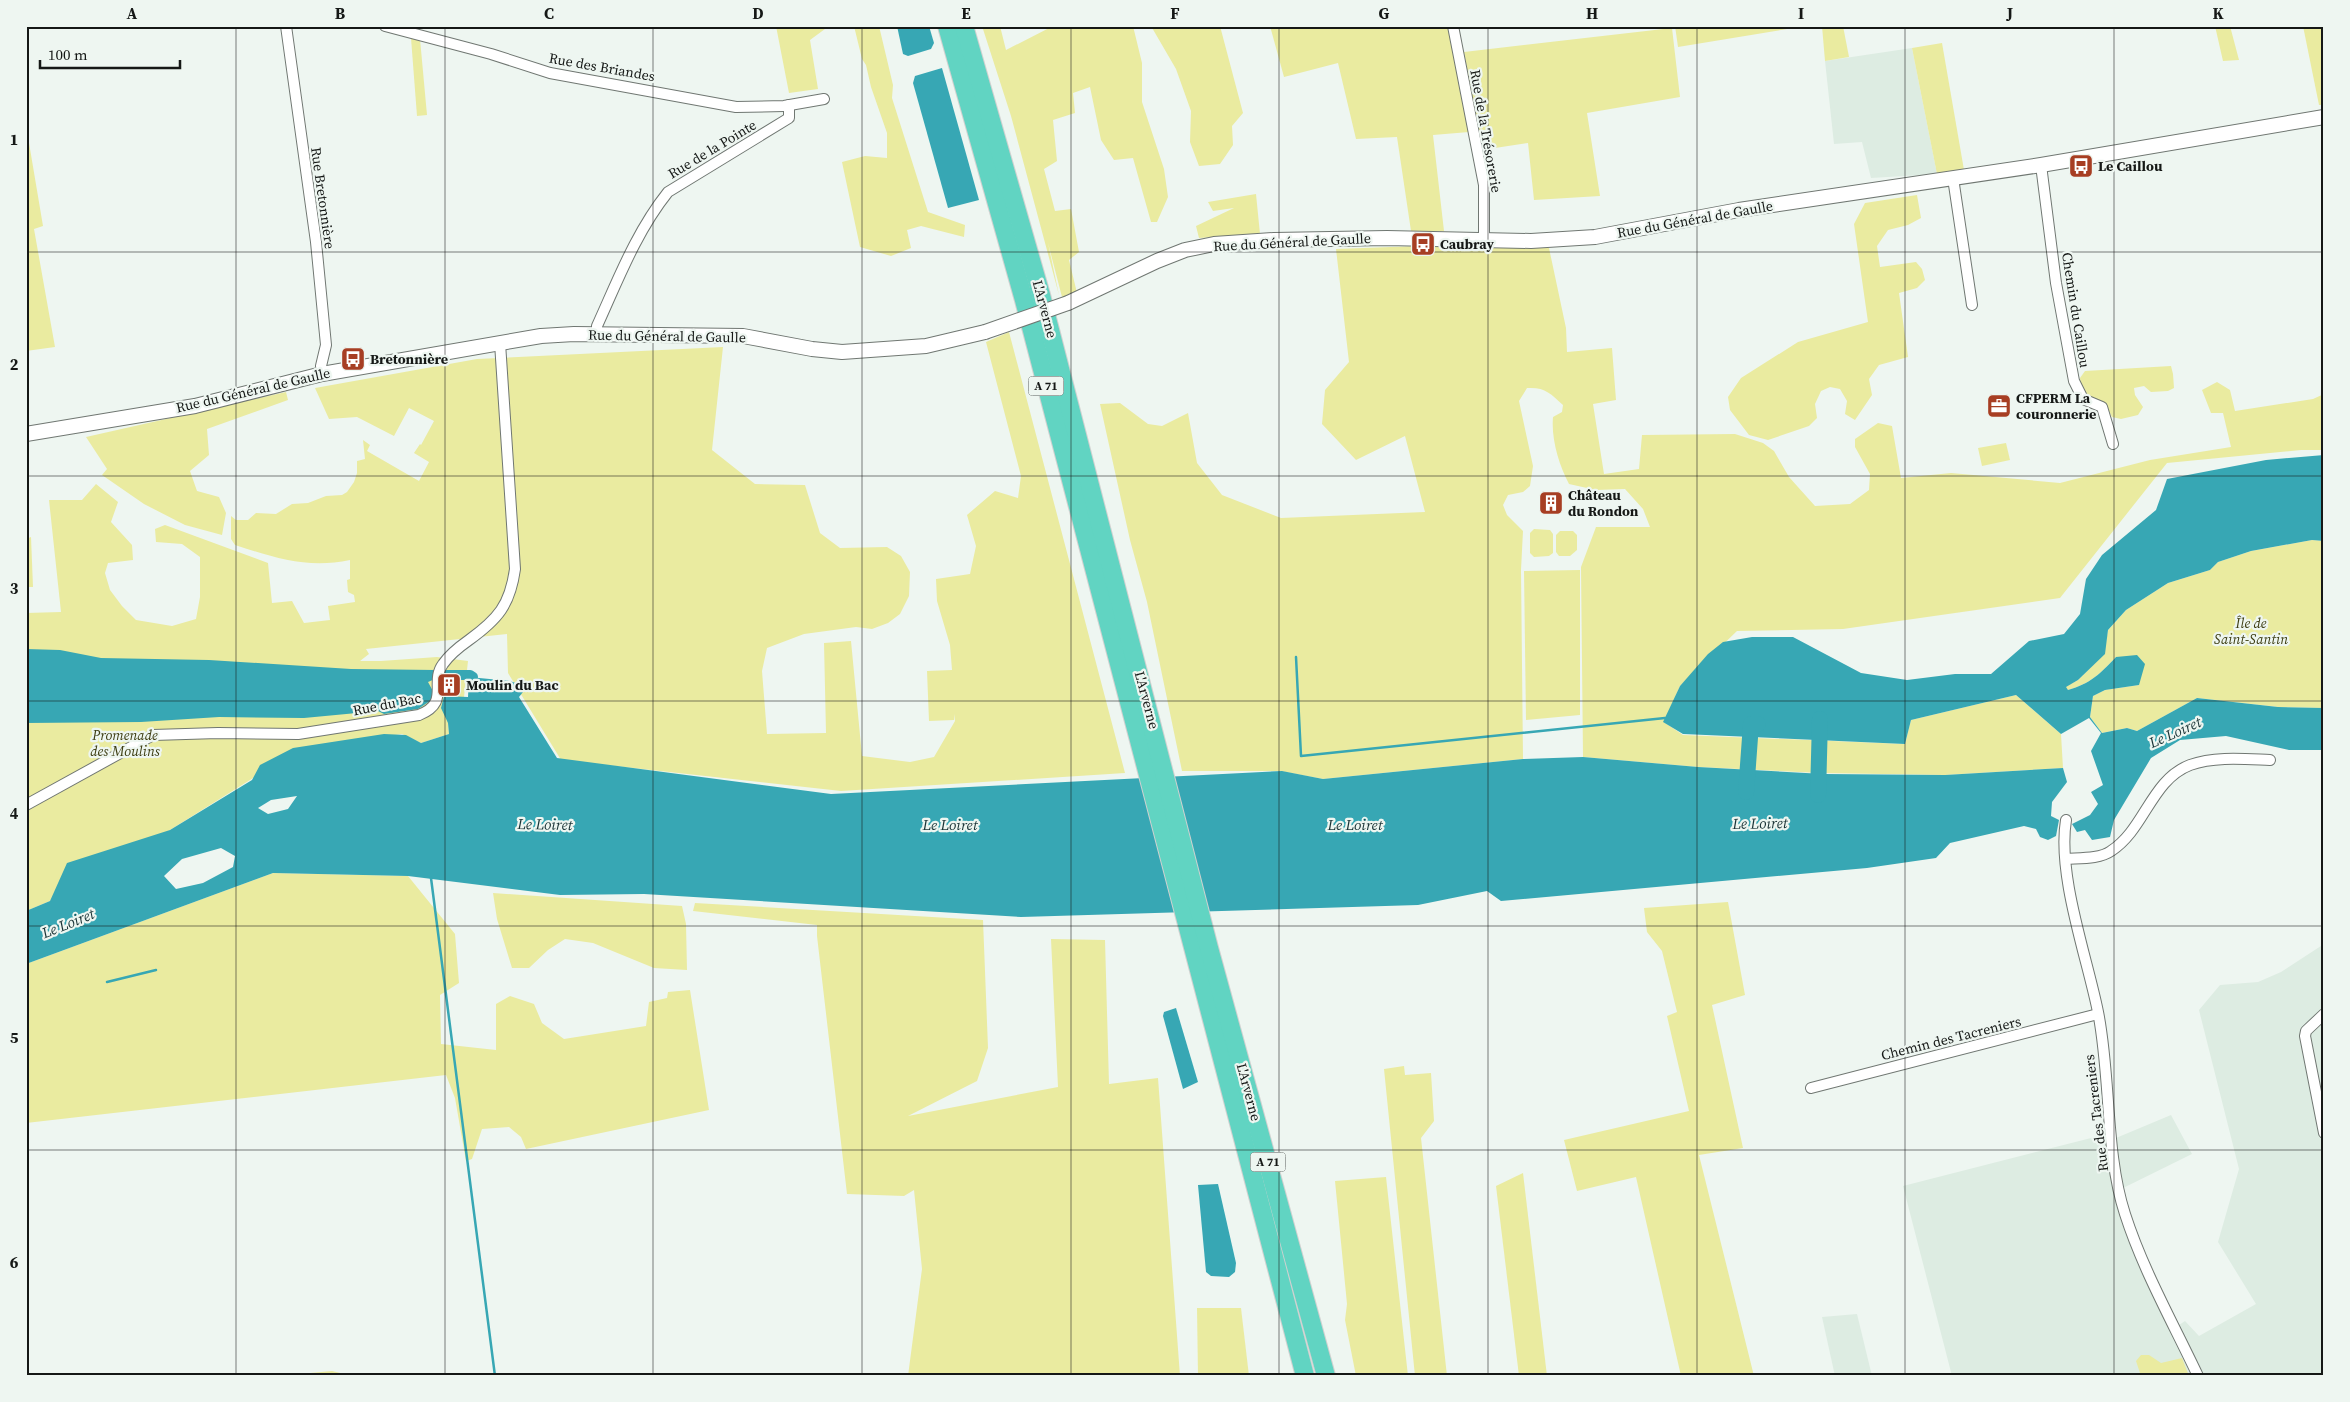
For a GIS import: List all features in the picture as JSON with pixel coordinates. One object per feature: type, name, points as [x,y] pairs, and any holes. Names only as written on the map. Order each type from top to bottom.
[{"type":"highway","name":"L'Arverne","points":[[947,26],[1026,310],[1139,746],[1326,1376]]},
{"type":"highway","name":"L'Arverne","points":[[964,26],[1041,295],[1157,741],[1201,951],[1305,1376]]},
{"type":"main road","name":"Rue du Général de Gaulle","points":[[26,434],[195,406],[322,374],[551,335],[743,336],[812,349],[842,352],[926,346],[985,332],[1068,303],[1157,261],[1185,250],[1214,244],[1274,240],[1377,238],[1530,242],[1595,237],[1739,210],[2041,166],[2324,117]]},
{"type":"street","name":"Rue Bretonnière","points":[[286,26],[316,242],[326,346],[321,366],[322,374]]},
{"type":"street","name":"Rue des Briandes","points":[[385,26],[492,54],[550,73],[736,107],[789,105]]},
{"type":"street","name":"Rue de la Trésorerie","points":[[1453,26],[1484,185],[1484,240]]},
{"type":"street","points":[[789,105],[824,99]]},
{"type":"street","name":"Rue de la Pointe","points":[[597,334],[597,326],[638,237],[654,210],[668,192],[789,118],[789,105]]},
{"type":"street","name":"Chemin du Caillou","points":[[2041,166],[2056,283],[2074,380],[2083,399],[2102,407],[2113,444]]},
{"type":"street","points":[[1953,178],[1972,305]]},
{"type":"street","name":"Rue du Bac","points":[[26,805],[153,735],[218,733],[298,734],[419,715],[433,707],[438,697],[440,670],[454,651],[496,619],[508,600],[512,587],[515,569],[500,343]]},
{"type":"street","points":[[2066,859],[2100,856],[2111,851],[2133,828],[2162,785],[2177,772],[2190,765],[2240,759],[2270,760]]},
{"type":"street","name":"Rue des Tacreniers","points":[[2066,820],[2064,833],[2066,859],[2073,904],[2098,1014],[2116,1169],[2125,1214],[2164,1306],[2198,1376]]},
{"type":"street","name":"Chemin des Tacreniers","points":[[1810,1088],[2098,1014]]},
{"type":"street","points":[[2324,1014],[2306,1031],[2305,1036],[2324,1133]]},
{"type":"shaded area","points":[[1912,48],[1937,174],[1871,178],[1862,142],[1834,144],[1825,61]]},
{"type":"shaded area","points":[[2324,944],[2324,1376],[1952,1376],[1903,1186],[2099,1136],[2116,1138],[2171,1115],[2192,1154],[2115,1192],[2179,1325],[2185,1321],[2199,1336],[2256,1304],[2218,1242],[2239,1169],[2199,1010],[2220,985],[2258,982],[2281,972]]},
{"type":"shaded area","points":[[1857,1314],[1872,1376],[1835,1376],[1822,1317]]},
{"type":"green space","points":[[776,26],[829,26],[810,40],[818,89],[789,93]]},
{"type":"green space","points":[[854,26],[879,26],[893,85],[892,98],[928,212],[965,225],[964,237],[921,226],[907,230],[911,248],[891,256],[860,247],[842,162],[865,156],[887,158],[887,133],[871,87],[866,65],[862,59]]},
{"type":"green space","points":[[982,26],[1000,26],[1006,50],[1053,26],[1133,26],[1142,63],[1142,102],[1164,169],[1168,197],[1157,222],[1151,222],[1133,158],[1114,160],[1101,140],[1090,87],[1073,93],[1075,113],[1053,120],[1057,161],[1044,169],[1055,211],[1071,209],[1079,252],[1069,260],[1077,293],[1062,297],[1048,243],[1059,295],[1011,116]]},
{"type":"green space","points":[[1151,26],[1220,26],[1243,113],[1232,126],[1233,145],[1220,164],[1199,166],[1190,142],[1191,111],[1176,69]]},
{"type":"green space","points":[[1270,26],[1448,26],[1469,132],[1433,135],[1444,231],[1411,231],[1397,137],[1356,139],[1338,63],[1284,77]]},
{"type":"green space","points":[[1675,26],[1805,26],[1678,47]]},
{"type":"green space","points":[[1822,26],[1843,26],[1849,57],[1825,61]]},
{"type":"green space","points":[[2215,26],[2230,26],[2239,60],[2223,61]]},
{"type":"green space","points":[[2303,26],[2324,26],[2324,105],[2319,105]]},
{"type":"green space","points":[[1672,28],[1680,97],[1587,113],[1600,196],[1534,200],[1528,143],[1482,150],[1464,52]]},
{"type":"green space","points":[[411,38],[420,39],[427,115],[417,116]]},
{"type":"green space","points":[[1942,43],[1964,170],[1937,174],[1912,48]]},
{"type":"green space","points":[[26,125],[43,226],[34,229],[55,347],[26,351]]},
{"type":"green space","points":[[1256,194],[1260,234],[1199,238],[1196,226],[1234,208],[1213,211],[1208,202]]},
{"type":"green space","points":[[1917,195],[1921,218],[1908,225],[1888,230],[1877,246],[1880,267],[1916,262],[1922,269],[1925,280],[1917,288],[1899,293],[1908,357],[1879,365],[1869,379],[1872,395],[1855,420],[1845,414],[1847,401],[1840,389],[1830,387],[1821,391],[1815,404],[1817,418],[1809,426],[1768,440],[1749,435],[1730,410],[1728,397],[1741,378],[1798,342],[1868,322],[1854,224],[1865,203]]},
{"type":"green space","points":[[1446,245],[1549,248],[1566,328],[1567,352],[1612,348],[1616,400],[1593,404],[1604,474],[1639,469],[1642,435],[1735,434],[1763,443],[1774,451],[1789,477],[1815,506],[1850,504],[1869,490],[1870,474],[1855,447],[1855,439],[1878,423],[1892,426],[1901,478],[1951,473],[2060,483],[2150,460],[2231,447],[2223,413],[2211,413],[2202,390],[2217,382],[2230,390],[2235,411],[2313,399],[2324,394],[2324,450],[2301,450],[2167,463],[2060,598],[1843,629],[1737,631],[1680,686],[1664,722],[1683,735],[1905,744],[1911,720],[2016,695],[2061,734],[2063,768],[1945,775],[1820,773],[1698,767],[1583,757],[1581,567],[1596,527],[1650,527],[1643,509],[1625,489],[1596,490],[1569,484],[1559,460],[1553,434],[1553,417],[1562,412],[1563,405],[1547,392],[1527,388],[1519,401],[1533,466],[1530,486],[1523,492],[1508,495],[1503,505],[1507,515],[1523,531],[1521,570],[1523,759],[1323,779],[1280,771],[1182,771],[1147,602],[1130,540],[1100,404],[1120,403],[1148,424],[1162,426],[1188,413],[1197,463],[1222,495],[1281,518],[1425,512],[1405,436],[1356,460],[1322,424],[1325,390],[1349,362],[1336,249]]},
{"type":"green space","name":"Promenade des Moulins","points":[[1009,332],[1125,773],[841,791],[561,760],[508,673],[507,634],[366,649],[369,654],[360,661],[437,657],[468,661],[464,697],[448,723],[449,734],[421,743],[402,734],[295,750],[170,830],[50,901],[26,911],[26,613],[61,612],[49,500],[82,500],[96,484],[118,502],[111,522],[132,545],[133,560],[108,563],[105,573],[110,590],[136,620],[172,626],[196,619],[200,597],[200,557],[182,544],[156,542],[155,529],[165,525],[268,563],[272,603],[292,601],[304,623],[330,620],[328,606],[355,602],[354,595],[348,592],[347,580],[350,579],[350,560],[306,563],[278,558],[235,545],[231,539],[231,516],[236,520],[248,520],[256,513],[276,514],[292,504],[308,503],[326,496],[342,495],[347,492],[354,482],[357,473],[357,461],[365,459],[363,440],[370,445],[367,451],[419,481],[429,462],[414,453],[421,445],[434,421],[409,408],[394,436],[357,417],[329,419],[315,388],[477,359],[723,347],[712,450],[755,484],[805,485],[820,533],[840,548],[887,547],[901,556],[910,572],[909,596],[900,614],[888,623],[872,629],[856,627],[804,634],[767,648],[762,671],[767,734],[826,733],[824,643],[851,641],[862,756],[910,762],[934,757],[955,721],[954,714],[954,720],[929,721],[927,671],[952,670],[950,645],[937,601],[936,579],[970,574],[976,546],[967,515],[995,491],[1018,498],[1021,476],[986,342]]},
{"type":"green space","points":[[2171,366],[2174,388],[2168,391],[2151,392],[2144,386],[2134,388],[2135,395],[2143,407],[2138,415],[2121,419],[2112,417],[2107,407],[2081,390],[2080,378],[2085,371]]},
{"type":"green space","points":[[286,392],[288,400],[207,429],[209,455],[190,471],[197,491],[219,497],[226,513],[222,535],[185,525],[144,504],[102,475],[107,469],[86,437]]},
{"type":"green space","points":[[2006,443],[2010,460],[1982,466],[1978,448]]},
{"type":"green space","points":[[1534,529],[1550,530],[1553,534],[1553,553],[1549,556],[1534,557],[1530,553],[1530,533]]},
{"type":"green space","points":[[1560,531],[1573,531],[1577,535],[1577,550],[1570,556],[1559,556],[1556,552],[1556,535]]},
{"type":"green space","points":[[31,537],[33,587],[26,587],[26,539]]},
{"type":"green space","name":"Île de Saint-Santin","points":[[2312,540],[2324,541],[2324,708],[2278,707],[2197,698],[2137,731],[2127,728],[2102,733],[2090,717],[2093,696],[2105,690],[2139,685],[2116,657],[2089,681],[2068,690],[2065,687],[2078,680],[2104,654],[2108,630],[2126,610],[2168,583],[2210,570],[2218,562],[2251,551]]},
{"type":"green space","points":[[1580,570],[1580,715],[1526,720],[1524,571]]},
{"type":"green space","points":[[273,873],[408,876],[455,934],[459,983],[440,995],[441,1044],[496,1050],[496,1004],[510,996],[534,1004],[542,1023],[564,1039],[646,1026],[649,1002],[667,998],[668,992],[690,990],[709,1110],[526,1149],[521,1137],[509,1127],[482,1129],[472,1159],[466,1161],[455,1098],[446,1075],[26,1123],[26,964]]},
{"type":"green space","points":[[493,893],[682,906],[686,924],[687,970],[654,968],[593,943],[565,939],[548,950],[529,968],[512,968],[497,919]]},
{"type":"green space","points":[[1728,902],[1745,995],[1712,1005],[1743,1148],[1699,1155],[1754,1376],[1681,1376],[1636,1177],[1577,1191],[1564,1140],[1689,1111],[1667,1016],[1677,1012],[1662,951],[1647,932],[1644,908]]},
{"type":"green space","points":[[695,903],[983,920],[988,1048],[977,1081],[908,1116],[1058,1087],[1051,939],[1105,940],[1109,1084],[1158,1078],[1180,1376],[908,1376],[922,1269],[914,1190],[904,1196],[847,1194],[817,925],[693,911]]},
{"type":"green space","points":[[1404,1066],[1405,1075],[1431,1073],[1434,1121],[1421,1138],[1447,1376],[1415,1376],[1384,1069]]},
{"type":"green space","points":[[1523,1173],[1547,1376],[1519,1376],[1496,1186]]},
{"type":"green space","points":[[1386,1177],[1408,1376],[1356,1376],[1345,1320],[1347,1304],[1335,1181]]},
{"type":"green space","points":[[1197,1308],[1241,1308],[1249,1376],[1198,1376]]},
{"type":"green space","points":[[2141,1355],[2149,1355],[2161,1363],[2182,1358],[2189,1376],[2141,1376],[2136,1361]]},
{"type":"green space","points":[[332,1371],[353,1376],[278,1376]]},
{"type":"water","points":[[897,26],[929,26],[934,43],[931,49],[908,56],[903,54]]},
{"type":"water","points":[[942,68],[979,200],[948,208],[913,83],[915,76]]},
{"type":"water","name":"Le Loiret","points":[[2324,455],[2324,541],[2312,540],[2251,551],[2218,562],[2210,570],[2168,583],[2126,610],[2108,630],[2105,654],[2078,680],[2066,687],[2068,690],[2076,688],[2089,681],[2116,657],[2137,655],[2145,664],[2139,685],[2105,690],[2093,696],[2090,717],[2102,733],[2127,728],[2137,731],[2197,698],[2278,707],[2324,708],[2324,750],[2289,750],[2226,736],[2180,740],[2151,758],[2114,820],[2110,837],[2092,840],[2085,830],[2077,832],[2072,824],[2090,815],[2098,804],[2091,792],[2103,785],[2091,751],[2101,733],[2089,718],[2061,734],[2016,695],[1911,720],[1905,744],[1683,734],[1663,722],[1680,686],[1708,654],[1723,642],[1752,637],[1793,637],[1861,673],[1907,680],[1955,674],[1991,674],[2029,641],[2064,634],[2080,614],[2086,579],[2102,555],[2156,510],[2167,479],[2266,460]]},
{"type":"water","points":[[26,649],[60,650],[101,658],[209,660],[351,669],[436,670],[435,679],[428,682],[434,693],[433,699],[418,709],[384,714],[378,711],[304,718],[219,717],[141,722],[26,723]]},
{"type":"water","name":"Le Loiret","points":[[469,677],[510,681],[527,687],[519,697],[557,758],[831,794],[1282,771],[1323,779],[1523,759],[1583,757],[1698,767],[1824,774],[1945,775],[2063,768],[2067,782],[2052,802],[2051,816],[2059,820],[2056,836],[2048,840],[2040,837],[2036,829],[2024,826],[1950,843],[1936,858],[1867,868],[1501,901],[1487,891],[1418,905],[1021,917],[644,894],[560,895],[408,876],[273,873],[26,964],[26,911],[50,901],[67,863],[170,830],[252,780],[260,765],[293,748],[384,734],[406,735],[421,743],[449,734],[448,723],[441,708],[444,696],[468,697]],"holes":[[[297,796],[288,809],[268,814],[258,808],[271,800]],[[221,848],[235,856],[233,867],[203,883],[176,889],[164,876],[182,859]]]},
{"type":"water","points":[[1176,1008],[1198,1082],[1183,1089],[1163,1016],[1164,1012]]},
{"type":"water","points":[[1218,1184],[1236,1263],[1235,1272],[1229,1277],[1211,1276],[1206,1272],[1198,1185]]},
{"type":"waterway","points":[[1296,657],[1301,756],[1665,718]]},
{"type":"waterway","points":[[432,675],[470,675],[473,677]]},
{"type":"waterway","points":[[1818,795],[1820,719]]},
{"type":"waterway","points":[[1746,792],[1751,724],[1758,724]]},
{"type":"waterway","points":[[431,878],[495,1376]]},
{"type":"waterway","points":[[107,982],[156,970]]},
{"type":"place","name":"Le Caillou","points":[[2081,166]]},
{"type":"place","name":"Caubray","points":[[1423,244]]},
{"type":"place","name":"Bretonnière","points":[[353,359]]},
{"type":"place","name":"CFPERM La couronnerie","points":[[1999,406]]},
{"type":"place","name":"Château du Rondon","points":[[1551,503]]},
{"type":"place","name":"Moulin du Bac","points":[[449,685]]}]
